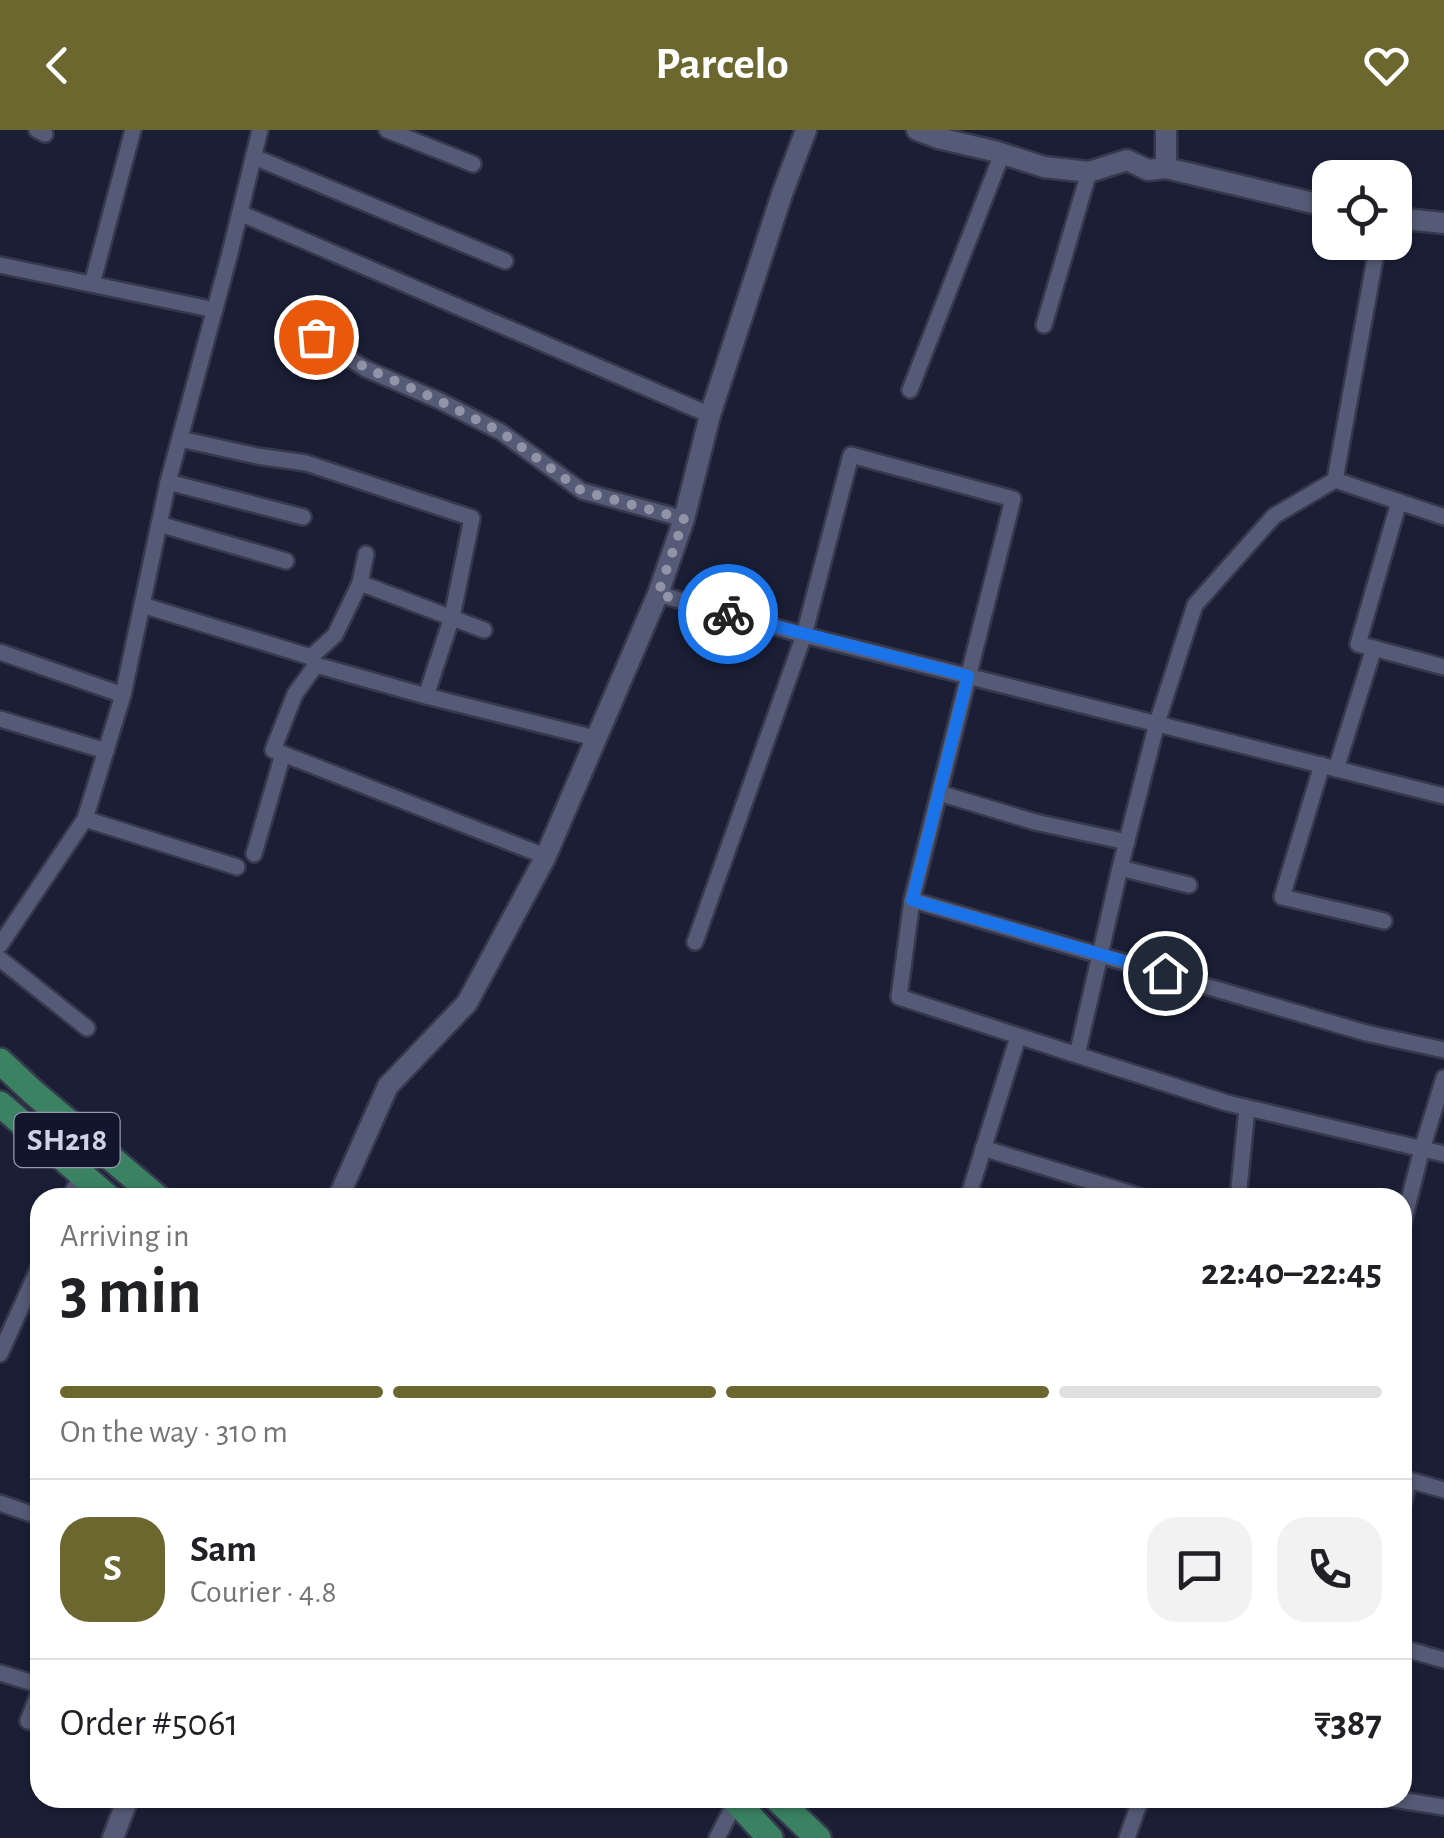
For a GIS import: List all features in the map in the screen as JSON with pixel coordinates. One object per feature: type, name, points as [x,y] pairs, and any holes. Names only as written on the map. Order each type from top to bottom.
[{"type":"main road","points":[[0,1060],[146,1188]]},
{"type":"main road","name":"SH218","points":[[0,1081],[123,1188]]},
{"type":"main road","name":"SH218","points":[[0,1104],[97,1188]]},
{"type":"main road","points":[[0,1122],[72,1188]]},
{"type":"main road","points":[[748,1808],[770,1838]]},
{"type":"main road","points":[[753,1808],[791,1838]]},
{"type":"main road","points":[[786,1808],[818,1838]]},
{"type":"main road","points":[[808,1808],[833,1838]]},
{"type":"street","points":[[92,284],[133,130]]},
{"type":"street","points":[[0,945],[85,819],[123,696],[168,482],[260,130]]},
{"type":"street","points":[[387,130],[473,164]]},
{"type":"street","points":[[342,1188],[388,1086],[467,1003],[545,858],[658,594],[684,519],[710,414],[806,130]]},
{"type":"street","points":[[917,130],[1044,167],[1089,172],[1128,160],[1148,170],[1166,168],[1312,203]]},
{"type":"street","points":[[1166,130],[1166,168]]},
{"type":"street","points":[[910,390],[1002,154]]},
{"type":"street","points":[[254,156],[506,260]]},
{"type":"street","points":[[1044,325],[1089,172]]},
{"type":"street","points":[[240,213],[710,414]]},
{"type":"street","points":[[1412,220],[1444,223]]},
{"type":"street","points":[[1077,1055],[1157,724],[1195,605],[1274,516],[1335,480],[1375,260]]},
{"type":"street","points":[[0,265],[215,310]]},
{"type":"street","points":[[300,328],[366,368],[501,432],[582,491],[684,519]]},
{"type":"street","points":[[180,439],[306,462],[472,518],[452,617],[426,696]]},
{"type":"street","points":[[695,942],[804,635],[850,456],[1013,499],[912,900],[899,997],[1247,1108],[1444,1154]]},
{"type":"street","points":[[1335,480],[1444,517]]},
{"type":"street","points":[[168,482],[304,518]]},
{"type":"street","points":[[1398,502],[1358,644],[1444,667]]},
{"type":"street","points":[[159,524],[286,561]]},
{"type":"street","points":[[366,554],[360,583],[335,635],[295,694],[273,750],[545,858]]},
{"type":"street","points":[[360,583],[484,630]]},
{"type":"street","points":[[658,594],[804,635],[1444,796]]},
{"type":"street","points":[[142,605],[426,696],[595,738]]},
{"type":"street","points":[[1374,648],[1282,897],[1384,921]]},
{"type":"street","points":[[0,652],[123,696]]},
{"type":"street","points":[[0,719],[106,751]]},
{"type":"street","points":[[254,854],[284,754]]},
{"type":"street","points":[[939,793],[1035,822],[1127,842]]},
{"type":"street","points":[[85,819],[237,867]]},
{"type":"street","points":[[1120,868],[1189,886]]},
{"type":"street","points":[[912,900],[1366,1033],[1444,1050]]},
{"type":"street","points":[[0,959],[87,1028]]},
{"type":"street","points":[[971,1188],[1018,1037]]},
{"type":"street","points":[[1412,1189],[1444,1078]]},
{"type":"street","points":[[1239,1188],[1247,1108]]},
{"type":"street","points":[[982,1148],[1112,1188]]},
{"type":"street","points":[[0,1354],[30,1287]]},
{"type":"street","points":[[1412,1481],[1444,1490]]},
{"type":"street","points":[[0,1503],[30,1514]]},
{"type":"street","points":[[1412,1651],[1444,1660]]},
{"type":"street","points":[[0,1672],[30,1684]]},
{"type":"street","points":[[1412,1802],[1444,1807]]},
{"type":"street","points":[[113,1838],[124,1808]]},
{"type":"street","points":[[717,1838],[735,1808]]},
{"type":"street","points":[[1127,1838],[1138,1808]]},
{"type":"way so far","points":[[316,337],[366,368],[501,432],[582,491],[684,519],[658,594],[728,614]]},
{"type":"route","points":[[728,614],[968,676],[912,900],[1165,973]]}]
